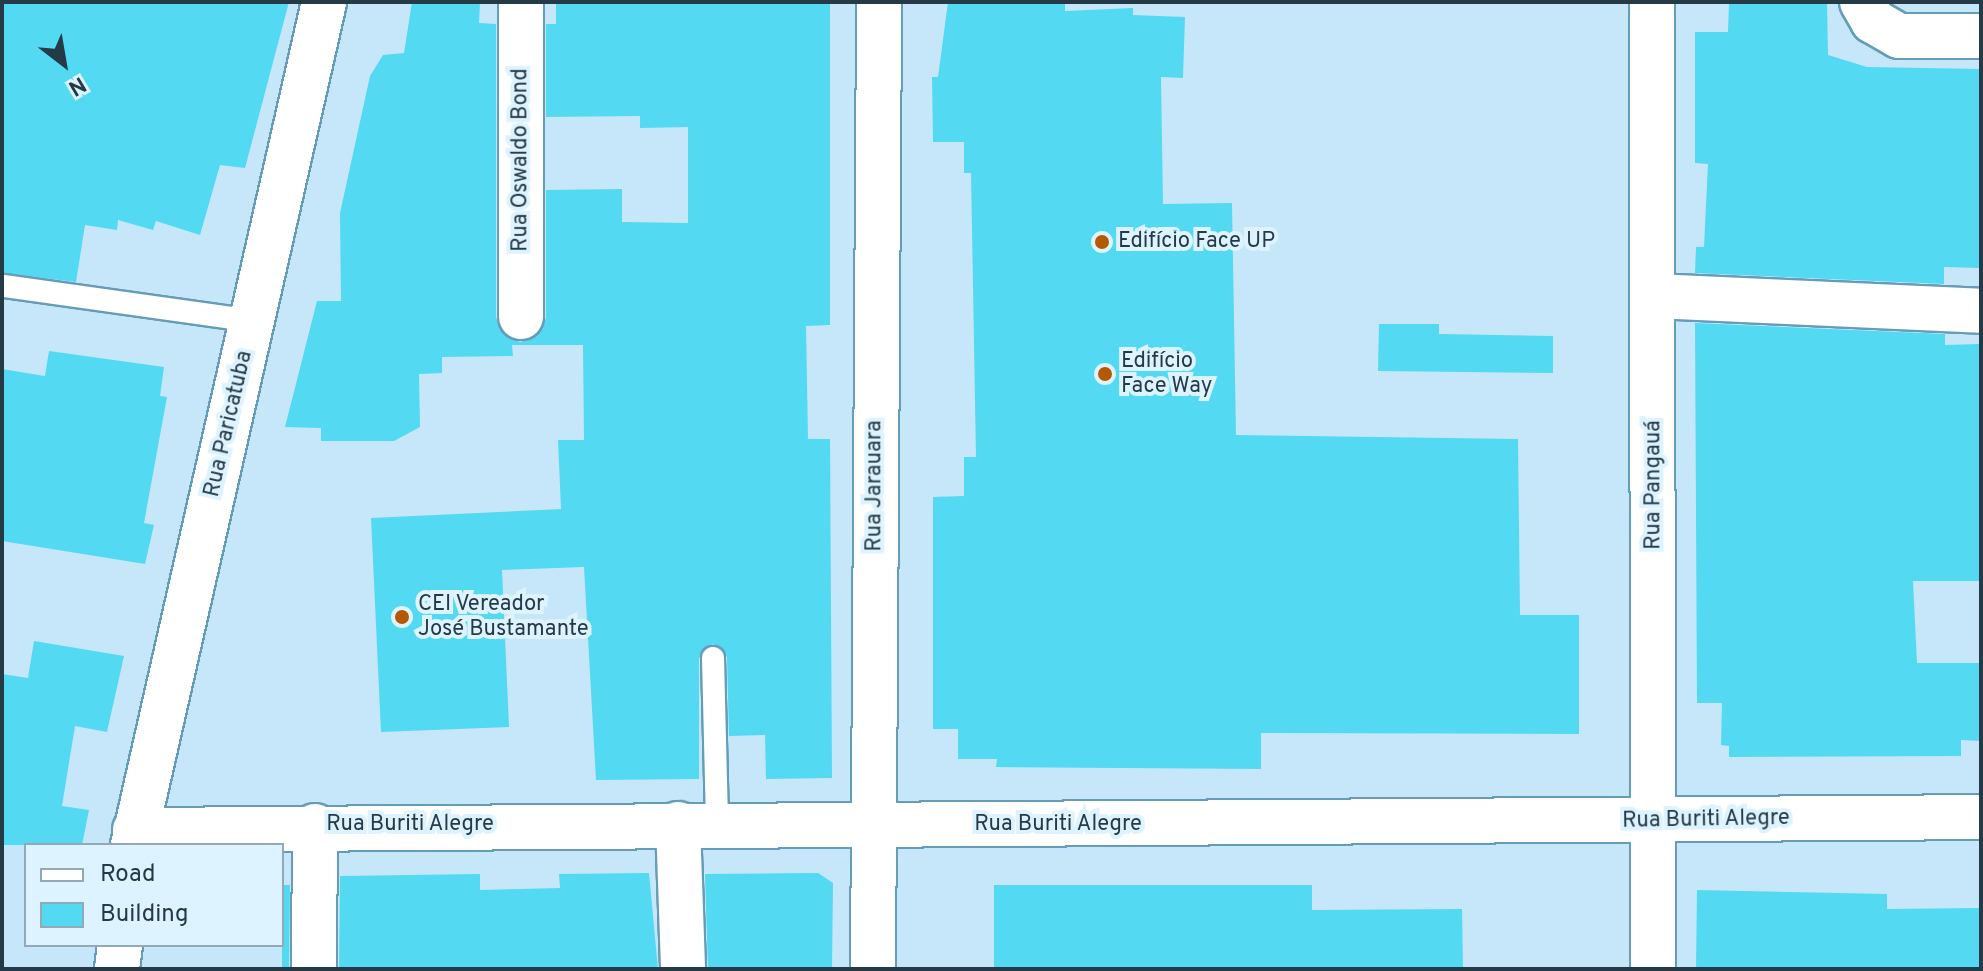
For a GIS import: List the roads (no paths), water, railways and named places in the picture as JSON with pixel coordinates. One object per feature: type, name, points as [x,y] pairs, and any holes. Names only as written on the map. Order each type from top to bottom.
[{"type":"street","name":"Rua Paricatuba","points":[[134,837],[324,2]]},
{"type":"street","name":"Rua Oswaldo Bond","points":[[521,2],[521,317]]},
{"type":"street","name":"Rua Jarauara","points":[[873,969],[879,2]]},
{"type":"street","name":"Rua Pangauá","points":[[1652,2],[1653,969]]},
{"type":"street","points":[[1862,2],[1873,21],[1899,36],[1981,36]]},
{"type":"street","points":[[1654,296],[1981,311]]},
{"type":"street","name":"Rua Buriti Alegre","points":[[134,837],[315,826],[1981,817]]},
{"type":"street","points":[[683,969],[697,824]]},
{"type":"street","points":[[314,969],[315,826]]},
{"type":"street","points":[[117,969],[120,947]]},
{"type":"lane","points":[[4,286],[253,321]]},
{"type":"lane","points":[[697,824],[713,658]]},
{"type":"place","name":"Edifício Face UP","points":[[1102,242]]},
{"type":"place","name":"Edifício Face Way","points":[[1105,374]]},
{"type":"place","name":"CEI Vereador José Bustamante","points":[[402,617]]}]
